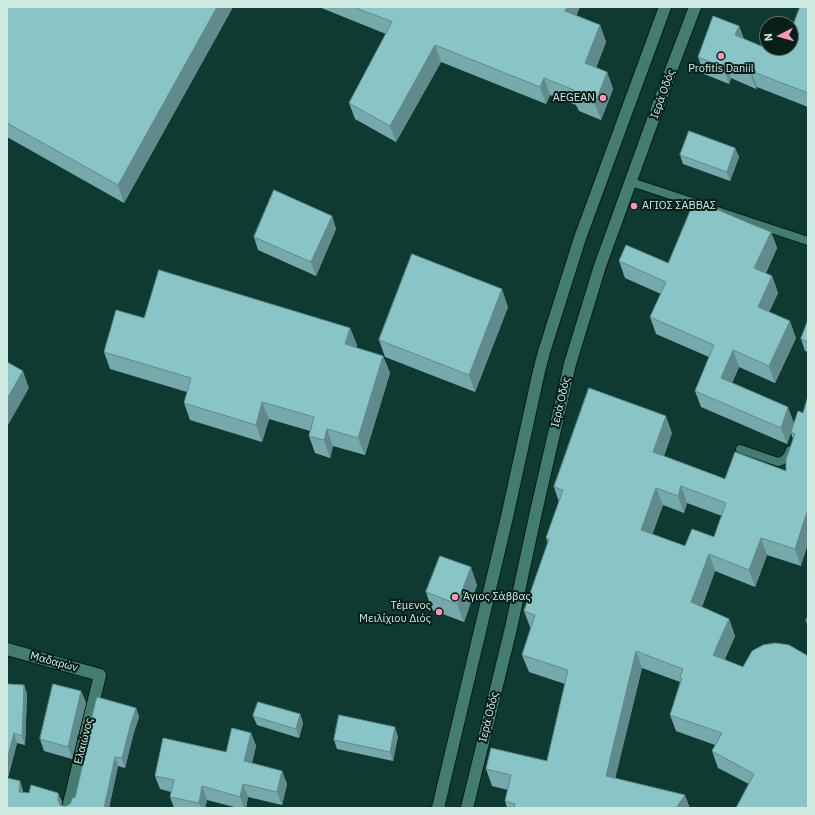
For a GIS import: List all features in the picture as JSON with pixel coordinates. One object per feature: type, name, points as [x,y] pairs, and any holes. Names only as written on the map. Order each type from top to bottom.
[{"type":"main road","points":[[438,808],[504,532],[544,352],[580,238],[665,7]]},
{"type":"main road","name":"Ιερά Οδός","points":[[467,808],[511,628],[566,380],[579,334],[600,266],[695,7]]},
{"type":"main road","name":"Μαδαρών","points":[[7,649],[100,675]]},
{"type":"main road","name":"Ελαιώνος","points":[[68,808],[100,675]]},
{"type":"lane","points":[[631,182],[808,241]]},
{"type":"lane","points":[[740,449],[778,462],[783,461],[786,458],[794,439]]},
{"type":"building","points":[[7,7],[217,7],[118,185],[7,123]]},
{"type":"building","points":[[354,7],[567,7],[565,11],[600,25],[585,63],[607,72],[595,104],[573,95],[574,90],[544,78],[540,87],[435,45],[390,126],[349,103],[392,22]]},
{"type":"building","points":[[800,7],[808,7],[808,93],[725,62],[723,67],[698,57],[713,16],[739,26],[735,35],[759,45],[759,56],[799,56],[799,16],[797,16]]},
{"type":"building","points":[[689,131],[735,148],[727,172],[680,155]]},
{"type":"building","points":[[274,190],[332,216],[311,262],[254,237]]},
{"type":"building","points":[[695,200],[771,232],[754,268],[772,276],[758,307],[790,321],[769,366],[733,350],[721,378],[788,407],[781,428],[695,391],[714,345],[650,317],[666,282],[619,261],[626,245],[668,263]]},
{"type":"building","points":[[412,254],[502,289],[469,375],[379,340]]},
{"type":"building","points":[[159,270],[350,328],[345,344],[383,356],[358,438],[327,429],[324,440],[309,436],[314,417],[262,402],[256,425],[184,403],[191,378],[104,352],[116,310],[144,318]]},
{"type":"building","points":[[808,320],[808,342],[801,339]]},
{"type":"building","points":[[7,362],[23,371],[7,399]]},
{"type":"building","points":[[589,388],[666,416],[653,452],[725,479],[735,452],[786,471],[786,459],[795,434],[791,432],[798,411],[803,413],[808,399],[808,509],[795,549],[761,538],[749,570],[709,554],[691,602],[729,619],[713,655],[743,667],[752,651],[763,645],[775,643],[789,645],[808,656],[808,808],[736,808],[754,774],[712,751],[722,733],[670,715],[682,678],[680,677],[683,669],[636,651],[606,776],[685,795],[676,808],[514,808],[515,804],[505,801],[511,775],[486,769],[491,748],[547,761],[568,670],[522,655],[535,615],[524,611],[549,539],[546,538],[563,490],[554,487]],"holes":[[[681,486],[726,503],[714,537],[692,529],[685,546],[641,530],[656,488],[678,496]]]},
{"type":"building","points":[[440,556],[471,567],[457,604],[426,592]]},
{"type":"building","points":[[7,684],[24,685],[22,736],[14,733],[7,759]]},
{"type":"building","points":[[53,684],[81,691],[68,747],[40,739]]},
{"type":"building","points":[[97,697],[136,708],[122,758],[115,757],[104,808],[7,808],[7,778],[20,781],[19,792],[29,793],[31,785],[58,793],[58,801],[60,805],[63,806],[70,804],[73,797],[75,798],[85,755],[83,754]]},
{"type":"building","points":[[258,702],[300,714],[296,729],[253,716]]},
{"type":"building","points":[[339,715],[395,727],[390,752],[334,740]]},
{"type":"building","points":[[232,728],[251,733],[244,761],[282,771],[277,792],[243,784],[240,797],[202,786],[199,803],[170,797],[174,780],[155,776],[163,738],[226,752]]},
{"type":"place","name":"Profitis Daniil","points":[[721,56]]},
{"type":"place","name":"AEGEAN","points":[[603,98]]},
{"type":"place","name":"ΑΓΙΟΣ ΣΑΒΒΑΣ","points":[[634,206]]},
{"type":"place","name":"Άγιος Σάββας","points":[[455,597]]},
{"type":"place","name":"Τέμενος Μειλίχιου Διός","points":[[439,612]]}]
